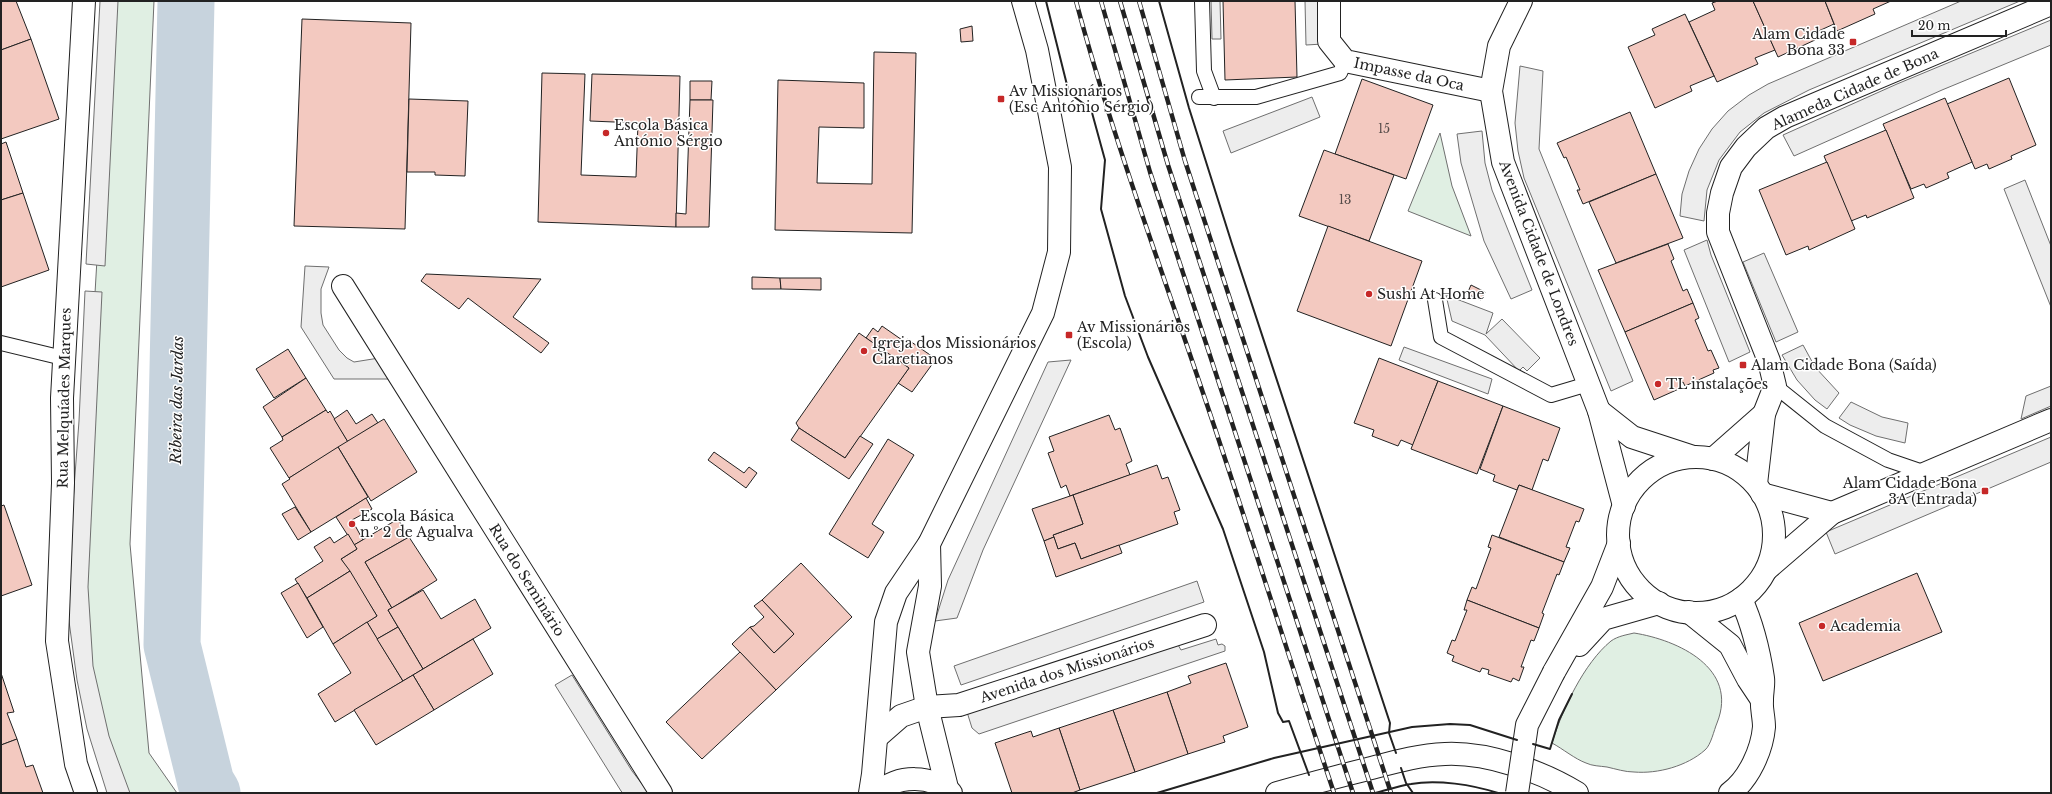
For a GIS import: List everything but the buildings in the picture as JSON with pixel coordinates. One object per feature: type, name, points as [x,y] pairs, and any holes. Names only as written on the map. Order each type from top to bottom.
[{"type":"street","name":"Rua Melquíades Marques","points":[[84,1],[63,358],[63,483],[57,641],[76,764],[86,793]]},
{"type":"street","points":[[870,793],[877,737],[886,622],[896,593],[929,544],[1043,313],[1059,252],[1060,167],[1037,50],[1023,1]]},
{"type":"street","name":"Impasse da Oca","points":[[1329,1],[1329,41],[1345,61],[1491,91]]},
{"type":"street","name":"Avenida Cidade de Londres","points":[[1519,3],[1499,46],[1491,91],[1503,162],[1599,411],[1624,506]]},
{"type":"street","name":"Alameda Cidade de Bona","points":[[1775,386],[1769,361],[1718,232],[1722,193],[1735,162],[1746,147],[1766,128],[1785,117],[2051,4]]},
{"type":"street","name":"Rua do Seminário","points":[[343,286],[661,793]]},
{"type":"street","points":[[1767,569],[1773,550],[1774,531],[1771,512],[1759,489],[1764,414],[1775,386]]},
{"type":"street","name":"Avenida Cidade de Londres","points":[[1599,411],[1632,437],[1729,464],[1743,473],[1759,489]]},
{"type":"street","points":[[1764,414],[1704,458],[1672,461],[1652,471],[1635,486],[1624,506],[1619,524],[1619,543],[1624,563],[1634,582],[1650,597],[1668,608],[1689,612],[1714,611],[1725,607],[1742,598],[1756,585],[1767,569],[1832,513],[2051,420]]},
{"type":"street","points":[[1759,489],[1832,513]]},
{"type":"street","points":[[1518,793],[1527,725],[1554,672],[1602,587],[1619,543]]},
{"type":"street","points":[[929,544],[930,586],[918,652],[927,707],[949,790]]},
{"type":"street","points":[[1730,793],[1736,789],[1749,771],[1758,749],[1764,726],[1762,700],[1764,680],[1749,618],[1742,598]]},
{"type":"street","points":[[1554,672],[1603,619],[1659,603]]},
{"type":"street","points":[[1689,612],[1730,645],[1748,679],[1762,700]]},
{"type":"street","name":"Avenida dos Missionários","points":[[877,737],[901,716],[927,707],[959,705],[1205,625]]},
{"type":"street","points":[[1276,793],[1404,760],[1445,754],[1487,758],[1544,776],[1561,783],[1577,793]]},
{"type":"street","points":[[879,793],[884,787],[901,780],[933,781],[949,790]]},
{"type":"lane","points":[[1202,1],[1204,71],[1214,98]]},
{"type":"lane","points":[[1199,97],[1256,97],[1340,73],[1345,61]]},
{"type":"lane","points":[[1435,300],[1441,337],[1551,395],[1588,384]]},
{"type":"lane","points":[[1,343],[63,358]]},
{"type":"lane","points":[[1775,386],[1825,426],[1888,460],[1926,473]]},
{"type":"green space","points":[[112,1],[154,1],[130,544],[149,753],[177,793],[109,793],[77,603]]},
{"type":"green space","points":[[1440,133],[1452,186],[1471,236],[1408,211]]},
{"type":"green space","points":[[1634,633],[1669,642],[1685,650],[1700,660],[1712,672],[1720,687],[1722,704],[1711,741],[1707,748],[1698,756],[1681,765],[1653,772],[1631,772],[1591,765],[1552,743],[1568,702],[1583,674],[1601,650],[1611,641]]},
{"type":"shaded area","points":[[100,1],[118,1],[105,266],[86,264]]},
{"type":"shaded area","points":[[1211,1],[1220,1],[1221,39],[1212,39]]},
{"type":"shaded area","points":[[1305,1],[1322,1],[1323,44],[1306,45]]},
{"type":"shaded area","points":[[1961,1],[2020,1],[1809,90],[1764,113],[1740,132],[1719,160],[1707,190],[1704,221],[1680,216],[1682,194],[1689,171],[1699,149],[1712,129],[1728,111],[1749,95],[1768,84]]},
{"type":"shaded area","points":[[2051,20],[2051,45],[1942,90],[1794,156],[1783,135],[1897,84]]},
{"type":"shaded area","points":[[1520,66],[1543,71],[1539,149],[1633,381],[1611,391],[1524,178],[1518,151],[1515,123]]},
{"type":"shaded area","points":[[1312,97],[1320,117],[1231,153],[1223,131]]},
{"type":"shaded area","points":[[1482,131],[1485,163],[1492,190],[1532,290],[1511,299],[1484,241],[1461,163],[1457,134]]},
{"type":"shaded area","points":[[2025,180],[2051,246],[2051,307],[2004,189]]},
{"type":"shaded area","points":[[1707,240],[1711,255],[1750,352],[1729,362],[1684,250]]},
{"type":"shaded area","points":[[1764,253],[1798,332],[1776,342],[1743,262]]},
{"type":"shaded area","points":[[305,266],[329,267],[321,289],[321,313],[323,325],[339,350],[347,358],[354,362],[379,358],[392,379],[334,379],[301,327]]},
{"type":"shaded area","points":[[85,291],[102,292],[88,587],[93,666],[109,736],[130,793],[107,793],[87,729],[77,680],[68,614],[72,515],[79,421]]},
{"type":"shaded area","points":[[1446,295],[1493,313],[1486,334],[1502,319],[1540,358],[1527,371],[1523,367],[1519,371],[1485,335],[1452,321]]},
{"type":"shaded area","points":[[1803,345],[1815,367],[1839,393],[1827,409],[1815,400],[1797,380],[1782,355]]},
{"type":"shaded area","points":[[1404,347],[1492,379],[1488,394],[1399,360]]},
{"type":"shaded area","points":[[1071,360],[983,550],[957,618],[935,621],[948,580],[1048,362]]},
{"type":"shaded area","points":[[2051,386],[2051,406],[2021,419],[2026,396]]},
{"type":"shaded area","points":[[1851,402],[1882,417],[1908,423],[1905,443],[1876,436],[1850,425],[1839,418]]},
{"type":"shaded area","points":[[2051,437],[2051,462],[1835,554],[1826,532]]},
{"type":"shaded area","points":[[1197,581],[1204,602],[961,685],[954,666]]},
{"type":"shaded area","points":[[1216,639],[1218,645],[1222,644],[1225,646],[1225,651],[979,734],[972,728],[967,712],[1177,643],[1181,650]]},
{"type":"shaded area","points":[[572,675],[632,771],[649,793],[623,793],[621,791],[555,685]]},
{"type":"waterway","name":"Ribeira das Jardas","points":[[186,1],[172,645],[206,783],[212,793]]},
{"type":"railway","points":[[1076,1],[1104,99],[1218,438],[1334,793]]},
{"type":"railway","points":[[1101,1],[1150,172],[1353,793]]},
{"type":"railway","points":[[1120,1],[1168,165],[1373,793]]},
{"type":"railway","points":[[1139,1],[1185,161],[1391,793]]},
{"type":"wall","points":[[1046,1],[1069,93],[1091,109],[1105,160],[1101,209],[1125,296],[1148,357],[1223,529],[1264,652],[1278,713],[1283,722],[1289,721],[1309,775]]},
{"type":"wall","points":[[1159,1],[1189,108],[1232,244],[1390,723],[1389,733],[1396,753]]},
{"type":"wall","points":[[1533,744],[1550,749],[1559,720],[1572,694]]},
{"type":"wall","points":[[1157,793],[1274,758],[1412,727],[1450,724],[1470,725],[1517,740]]},
{"type":"wall","points":[[1401,768],[1406,783],[1413,793]]},
{"type":"wall","points":[[1375,793],[1406,785],[1432,782],[1466,785],[1498,793]]},
{"type":"place","name":"Alam Cidade Bona 33","points":[[1853,42]]},
{"type":"place","name":"Av Missionários (Esc António Sérgio)","points":[[1001,99]]},
{"type":"place","name":"Escola Básica António Sérgio","points":[[606,133]]},
{"type":"place","name":"Sushi At Home","points":[[1369,294]]},
{"type":"place","name":"Av Missionários (Escola)","points":[[1069,335]]},
{"type":"place","name":"Igreja dos Missionários Claretianos","points":[[864,351]]},
{"type":"place","name":"Alam Cidade Bona (Saída)","points":[[1743,365]]},
{"type":"place","name":"TL instalações","points":[[1658,384]]},
{"type":"place","name":"Alam Cidade Bona 3A (Entrada)","points":[[1985,491]]},
{"type":"place","name":"Escola Básica n.º 2 de Agualva","points":[[352,524]]},
{"type":"place","name":"Academia","points":[[1822,626]]}]
